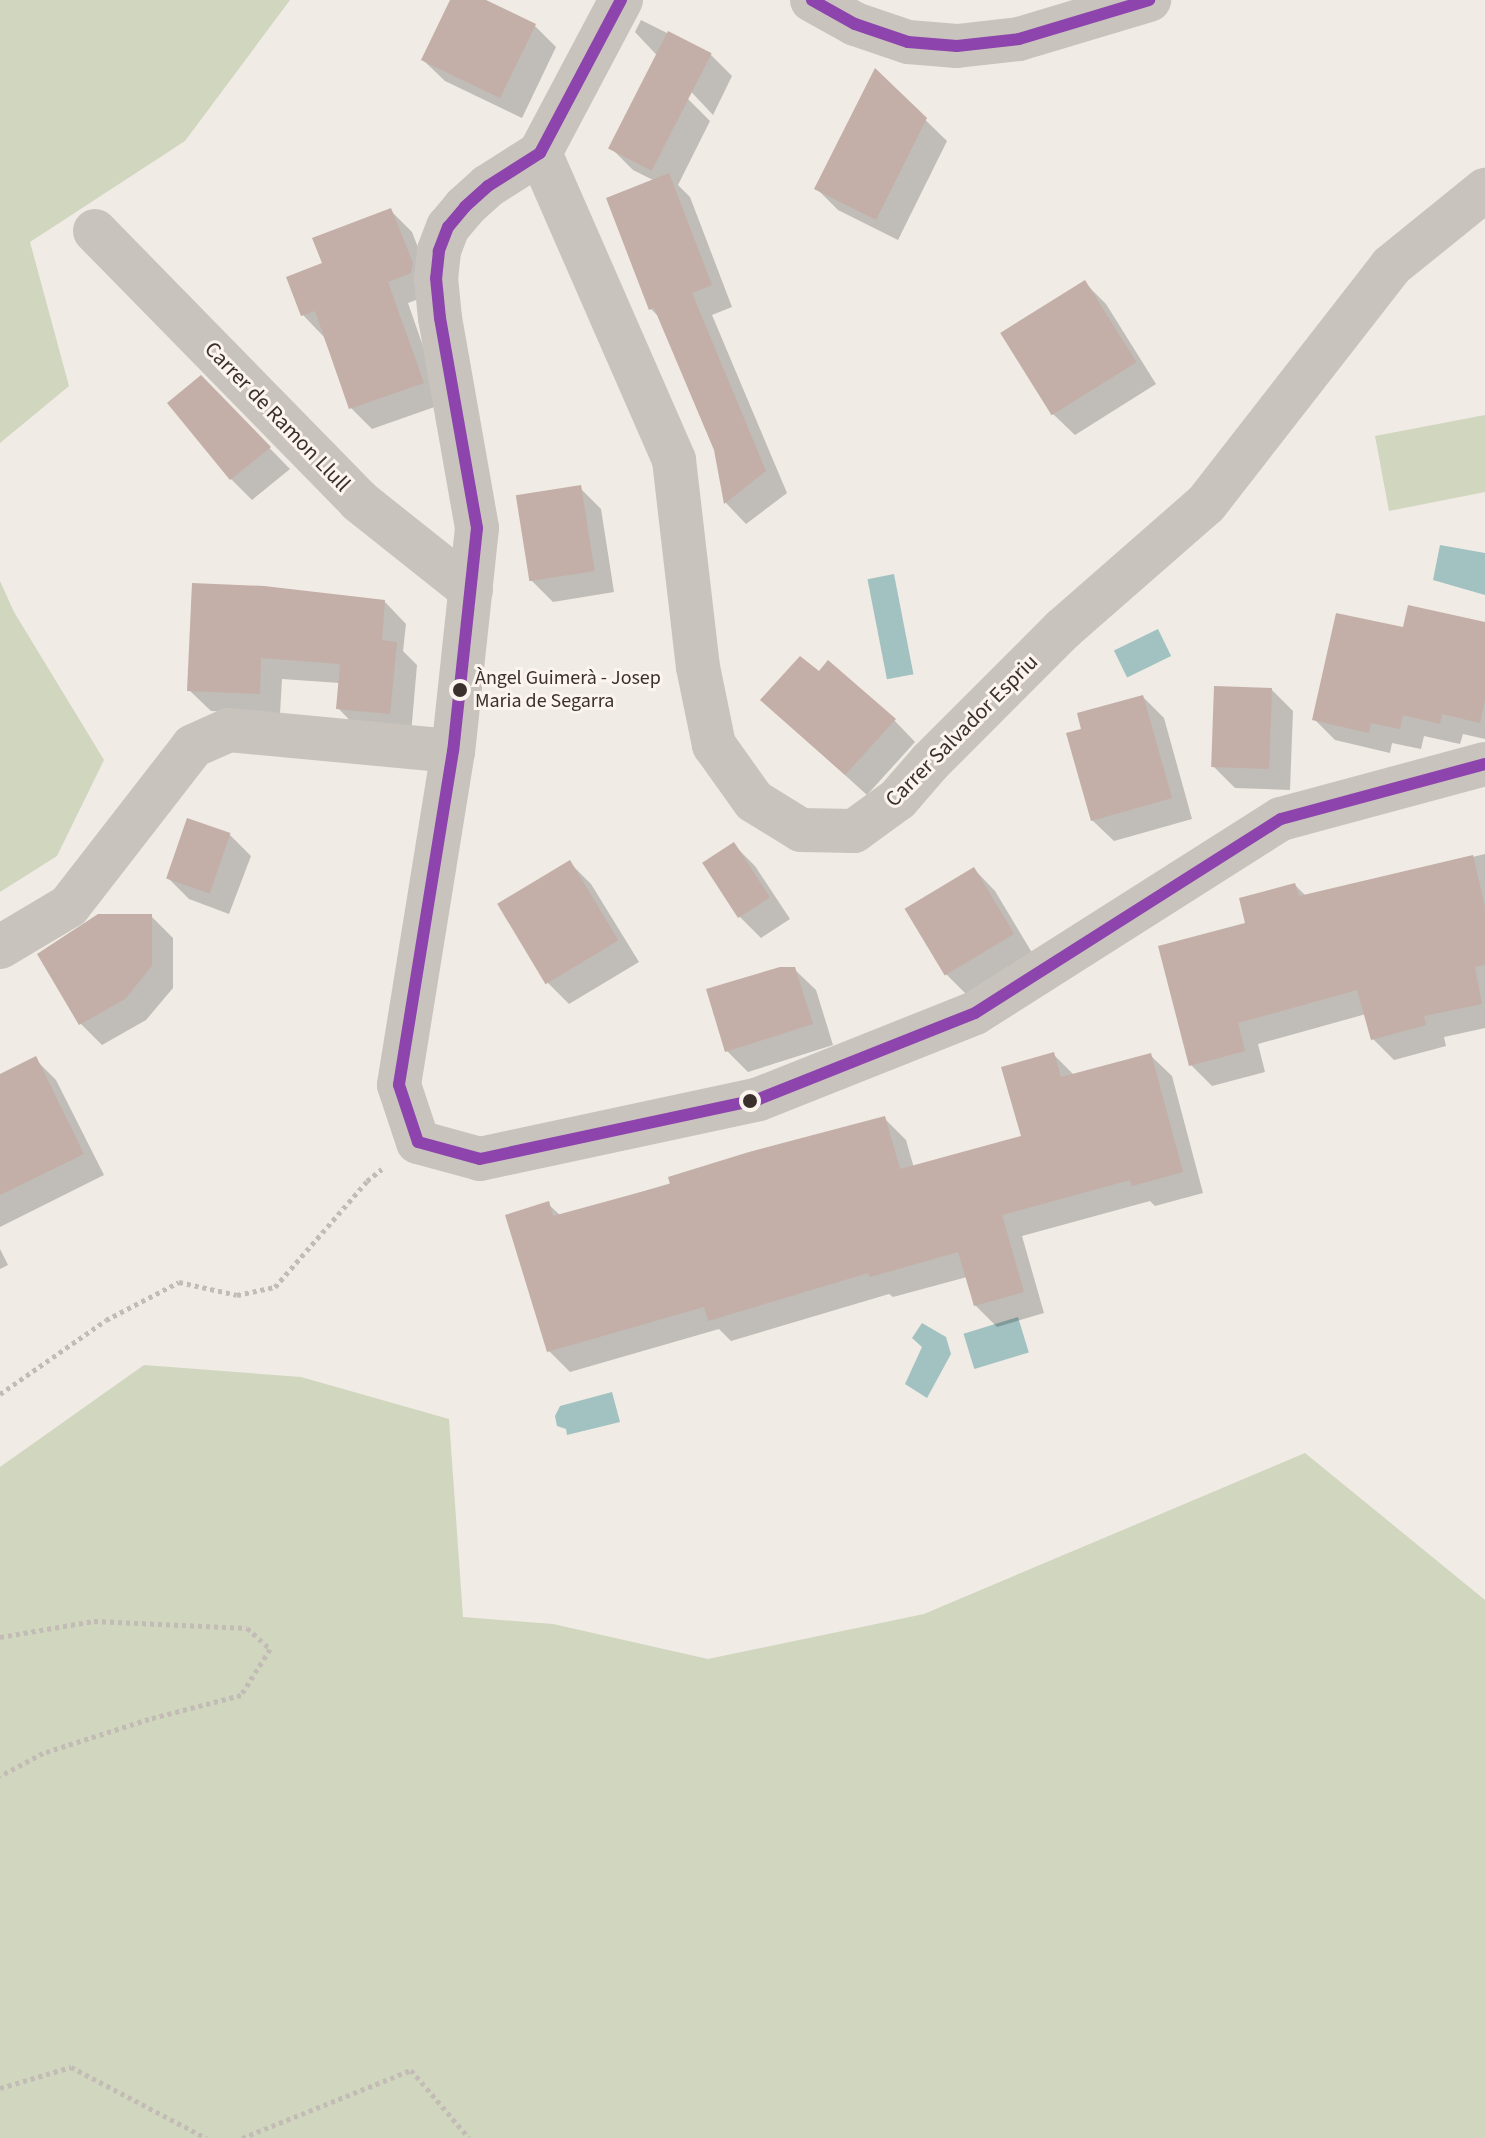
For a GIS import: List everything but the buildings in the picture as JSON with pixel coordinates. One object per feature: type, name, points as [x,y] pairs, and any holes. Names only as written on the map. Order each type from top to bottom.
[{"type":"street","points":[[621,0],[540,153],[488,186],[465,207],[448,227],[439,251],[436,278],[440,318],[477,528],[453,751],[399,1085],[418,1142],[480,1159],[759,1099],[975,1013],[1281,819],[1485,764]]},
{"type":"street","points":[[812,0],[855,24],[908,42],[957,46],[1019,39],[1149,0]]},
{"type":"street","name":"Carrer Salvador Espriu","points":[[540,153],[674,460],[698,667],[714,745],[754,801],[801,830],[854,831],[898,799],[930,762],[1063,629],[1206,504],[1391,266],[1485,190]]},
{"type":"street","name":"Carrer de Ramon Llull","points":[[95,231],[359,501],[471,590]]},
{"type":"street","points":[[0,947],[69,906],[193,746],[229,730],[453,751]]},
{"type":"path","points":[[0,1394],[106,1320],[179,1282],[237,1295],[275,1287],[367,1181],[418,1142]]},
{"type":"path","points":[[0,1637],[94,1621],[247,1628],[270,1649],[241,1695],[149,1719],[43,1753],[0,1776]]},
{"type":"path","points":[[0,2088],[71,2067],[206,2138]]},
{"type":"path","points":[[242,2138],[411,2070],[469,2138]]},
{"type":"green space","points":[[0,0],[290,0],[185,141],[30,242],[69,386],[0,443]]},
{"type":"green space","points":[[1485,415],[1485,492],[1389,511],[1375,436]]},
{"type":"green space","points":[[0,581],[14,612],[104,760],[57,856],[0,892]]},
{"type":"green space","points":[[144,1365],[301,1377],[449,1419],[463,1617],[553,1624],[708,1659],[924,1614],[1305,1453],[1485,1600],[1485,2138],[0,2138],[0,1467]]},
{"type":"water","points":[[1440,545],[1485,553],[1485,595],[1433,580]]},
{"type":"water","points":[[894,574],[913,674],[887,679],[867,579]]},
{"type":"water","points":[[1158,629],[1171,656],[1127,677],[1114,650]]},
{"type":"water","points":[[1018,1317],[1029,1352],[974,1369],[963,1334]]},
{"type":"water","points":[[922,1323],[946,1337],[951,1354],[927,1398],[905,1384],[922,1347],[912,1338]]},
{"type":"water","points":[[612,1392],[620,1422],[567,1435],[566,1429],[557,1426],[555,1416],[560,1406]]},
{"type":"transit line","points":[[621,0],[540,153],[488,186],[465,207],[448,227],[439,251],[436,278],[440,318],[477,528],[453,751],[399,1085],[418,1142],[480,1159],[759,1099],[975,1013],[1281,819],[1485,764]]},
{"type":"transit line","points":[[812,0],[855,24],[908,42],[957,46],[1019,39],[1149,0]]},
{"type":"place","name":"Àngel Guimerà - Josep Maria de Segarra","points":[[460,690]]}]
